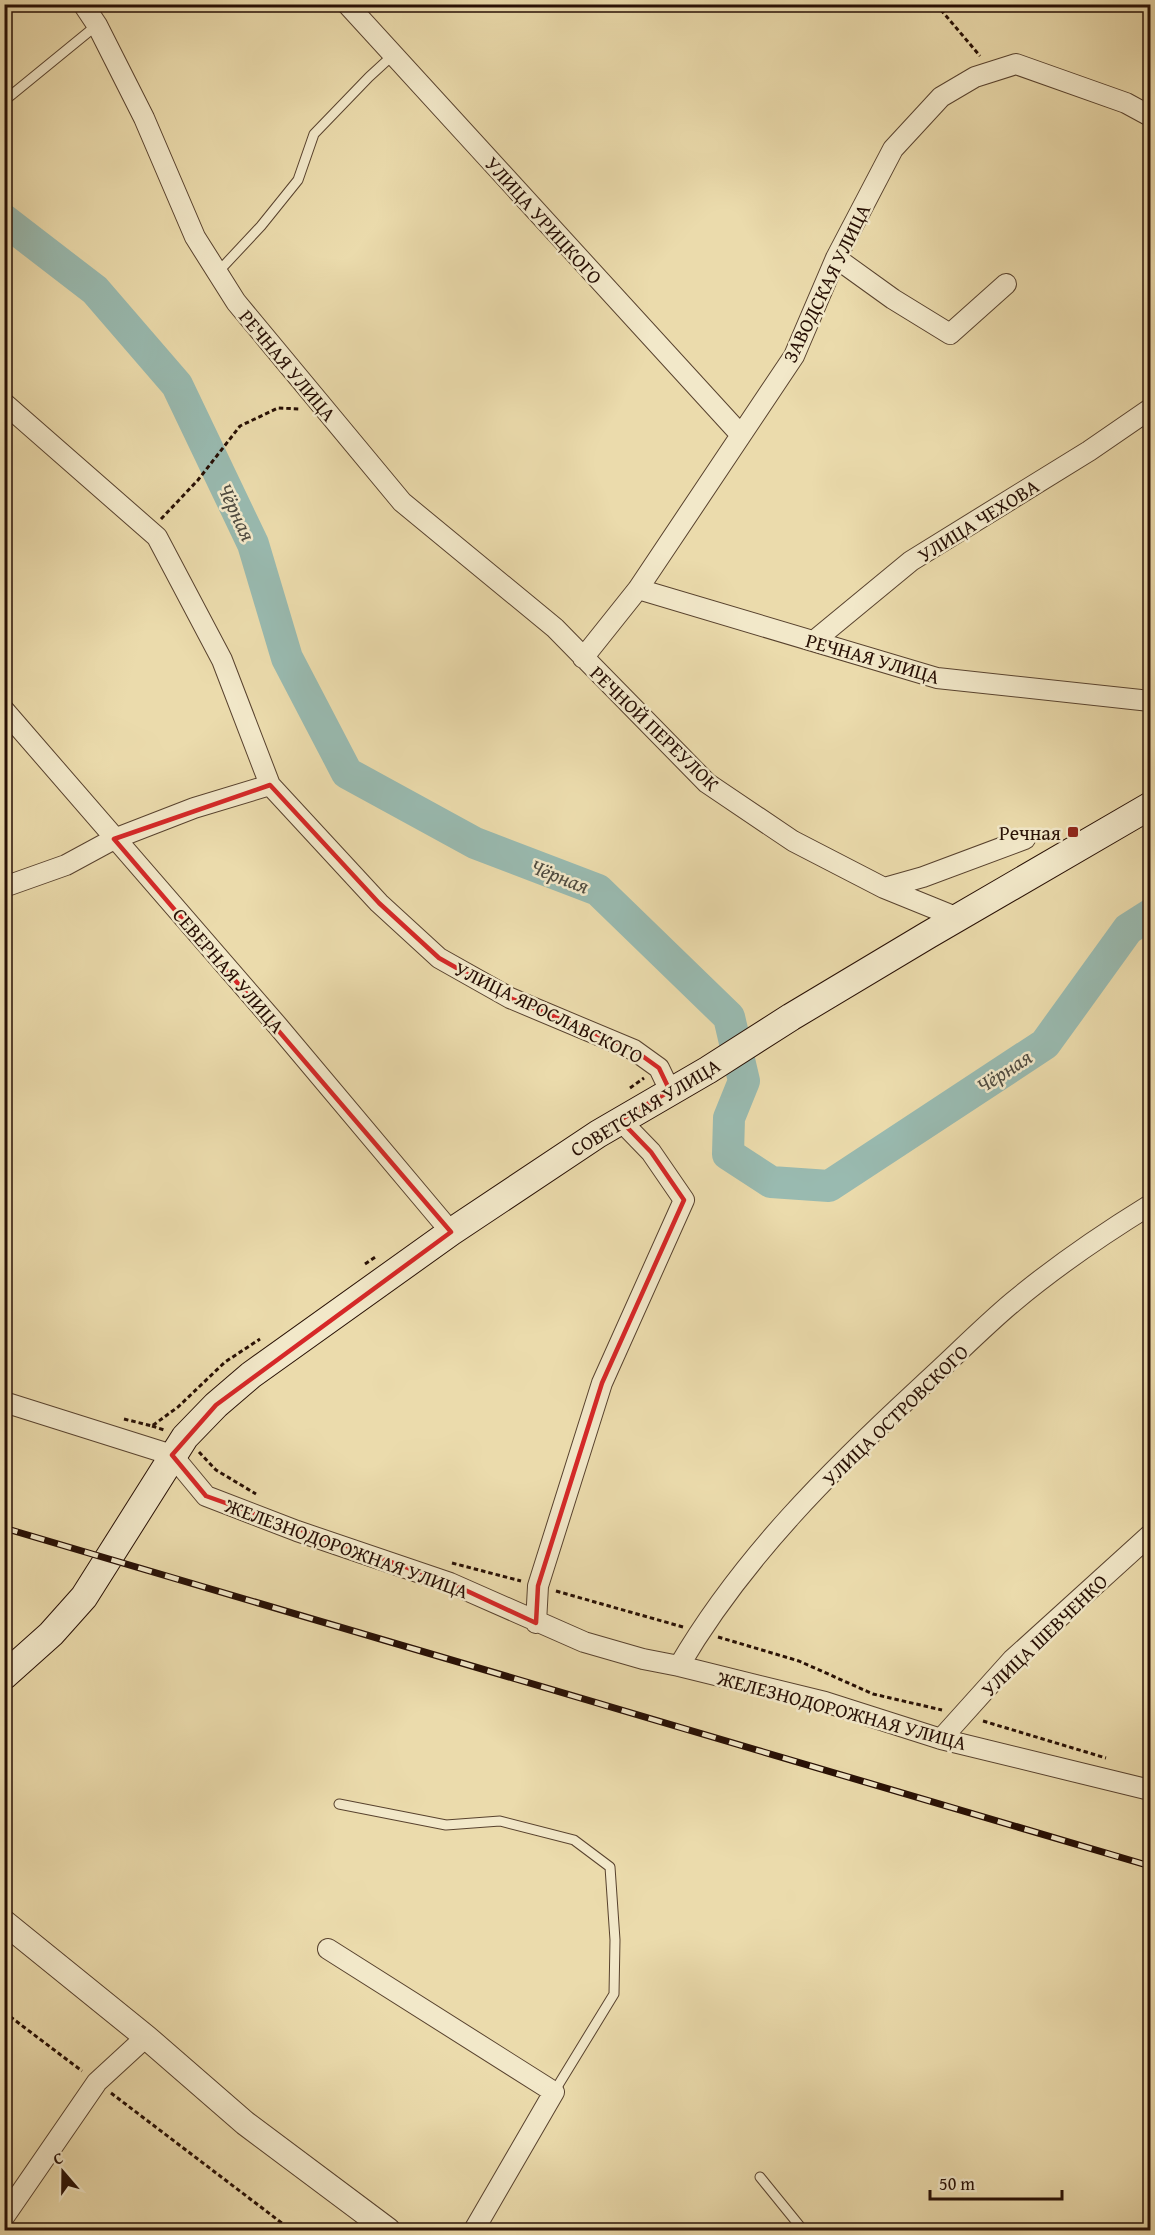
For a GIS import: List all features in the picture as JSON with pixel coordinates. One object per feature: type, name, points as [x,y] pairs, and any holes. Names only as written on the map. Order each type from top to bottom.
[{"type":"main road","name":"СОВЕТСКАЯ УЛИЦА","points":[[4,1676],[51,1634],[84,1597],[179,1446],[216,1405],[251,1375],[452,1232],[620,1120],[664,1080],[708,1070],[791,1017],[1150,806]]},
{"type":"street","name":"РЕЧНАЯ УЛИЦА","points":[[83,4],[97,25],[144,118],[195,237],[236,302],[402,502],[555,628],[583,658]]},
{"type":"street","name":"УЛИЦА УРИЦКОГО","points":[[347,4],[741,435]]},
{"type":"street","name":"ЗАВОДСКАЯ УЛИЦА","points":[[583,658],[638,589],[794,356],[836,258],[893,149],[941,97],[975,77],[1016,64],[1126,103],[1150,117]]},
{"type":"street","points":[[836,258],[893,299],[950,333],[1006,284]]},
{"type":"street","name":"УЛИЦА ЯРОСЛАВСКОГО","points":[[4,403],[157,537],[222,660],[270,785],[379,903],[439,958],[510,998],[634,1050],[664,1080]]},
{"type":"street","name":"УЛИЦА ЧЕХОВА","points":[[814,641],[911,561],[1089,451],[1150,410]]},
{"type":"street","name":"РЕЧНАЯ УЛИЦА","points":[[638,589],[937,678],[1150,700]]},
{"type":"street","name":"РЕЧНОЙ ПЕРЕУЛОК","points":[[583,658],[707,783],[793,841],[884,888],[958,918]]},
{"type":"street","name":"СЕВЕРНАЯ УЛИЦА","points":[[4,710],[277,1025],[452,1232]]},
{"type":"street","points":[[4,887],[66,865],[114,839],[194,807],[270,785]]},
{"type":"street","points":[[884,888],[923,877],[1025,839]]},
{"type":"street","points":[[536,1623],[538,1586],[602,1383],[684,1200],[651,1152],[620,1120]]},
{"type":"street","name":"УЛИЦА ОСТРОВСКОГО","points":[[680,1666],[700,1631],[754,1557],[862,1442],[1013,1302],[1099,1236],[1150,1205]]},
{"type":"street","points":[[4,1402],[179,1446]]},
{"type":"street","name":"ЖЕЛЕЗНОДОРОЖНАЯ УЛИЦА","points":[[179,1446],[206,1496],[297,1531],[450,1583],[536,1623],[584,1642],[643,1659],[825,1702],[941,1739],[1150,1790]]},
{"type":"street","name":"УЛИЦА ШЕВЧЕНКО","points":[[941,1739],[1012,1660],[1150,1535]]},
{"type":"street","points":[[4,1922],[146,2037],[245,2123],[388,2230]]},
{"type":"street","points":[[328,1949],[554,2092],[474,2230]]},
{"type":"street","points":[[4,2217],[97,2082],[146,2037]]},
{"type":"lane","points":[[4,101],[97,25]]},
{"type":"lane","points":[[218,272],[261,226],[298,180],[314,134],[369,76],[393,55]]},
{"type":"lane","points":[[339,1804],[446,1825],[500,1821],[574,1840],[610,1868],[615,1940],[614,1994],[554,2092]]},
{"type":"lane","points":[[760,2177],[803,2230]]},
{"type":"path","points":[[936,4],[993,71]]},
{"type":"path","points":[[150,531],[198,480],[240,426],[278,408],[324,409]]},
{"type":"path","points":[[623,1093],[664,1080]]},
{"type":"path","points":[[364,1265],[383,1252]]},
{"type":"path","points":[[152,1426],[178,1407],[225,1362],[269,1334]]},
{"type":"path","points":[[115,1416],[152,1426],[179,1446],[263,1499]]},
{"type":"path","points":[[446,1561],[700,1631],[799,1661],[873,1694],[963,1714],[1111,1760]]},
{"type":"path","points":[[4,2012],[291,2230]]},
{"type":"highlighted area","points":[[270,785],[379,903],[439,958],[510,998],[634,1050],[659,1068],[670,1091],[620,1120],[651,1152],[684,1200],[602,1383],[538,1586],[536,1623],[450,1583],[206,1496],[172,1455],[216,1405],[451,1232],[114,839]]},
{"type":"waterway","name":"Чёрная","points":[[4,220],[95,290],[177,385],[253,544],[287,658],[347,773],[475,843],[598,890],[729,1017],[744,1081],[729,1118],[728,1154],[771,1182],[829,1186],[1045,1044],[1128,929],[1150,915]]},
{"type":"railway","points":[[4,1528],[1150,1866]]},
{"type":"place","name":"Речная","points":[[1073,832]]}]
